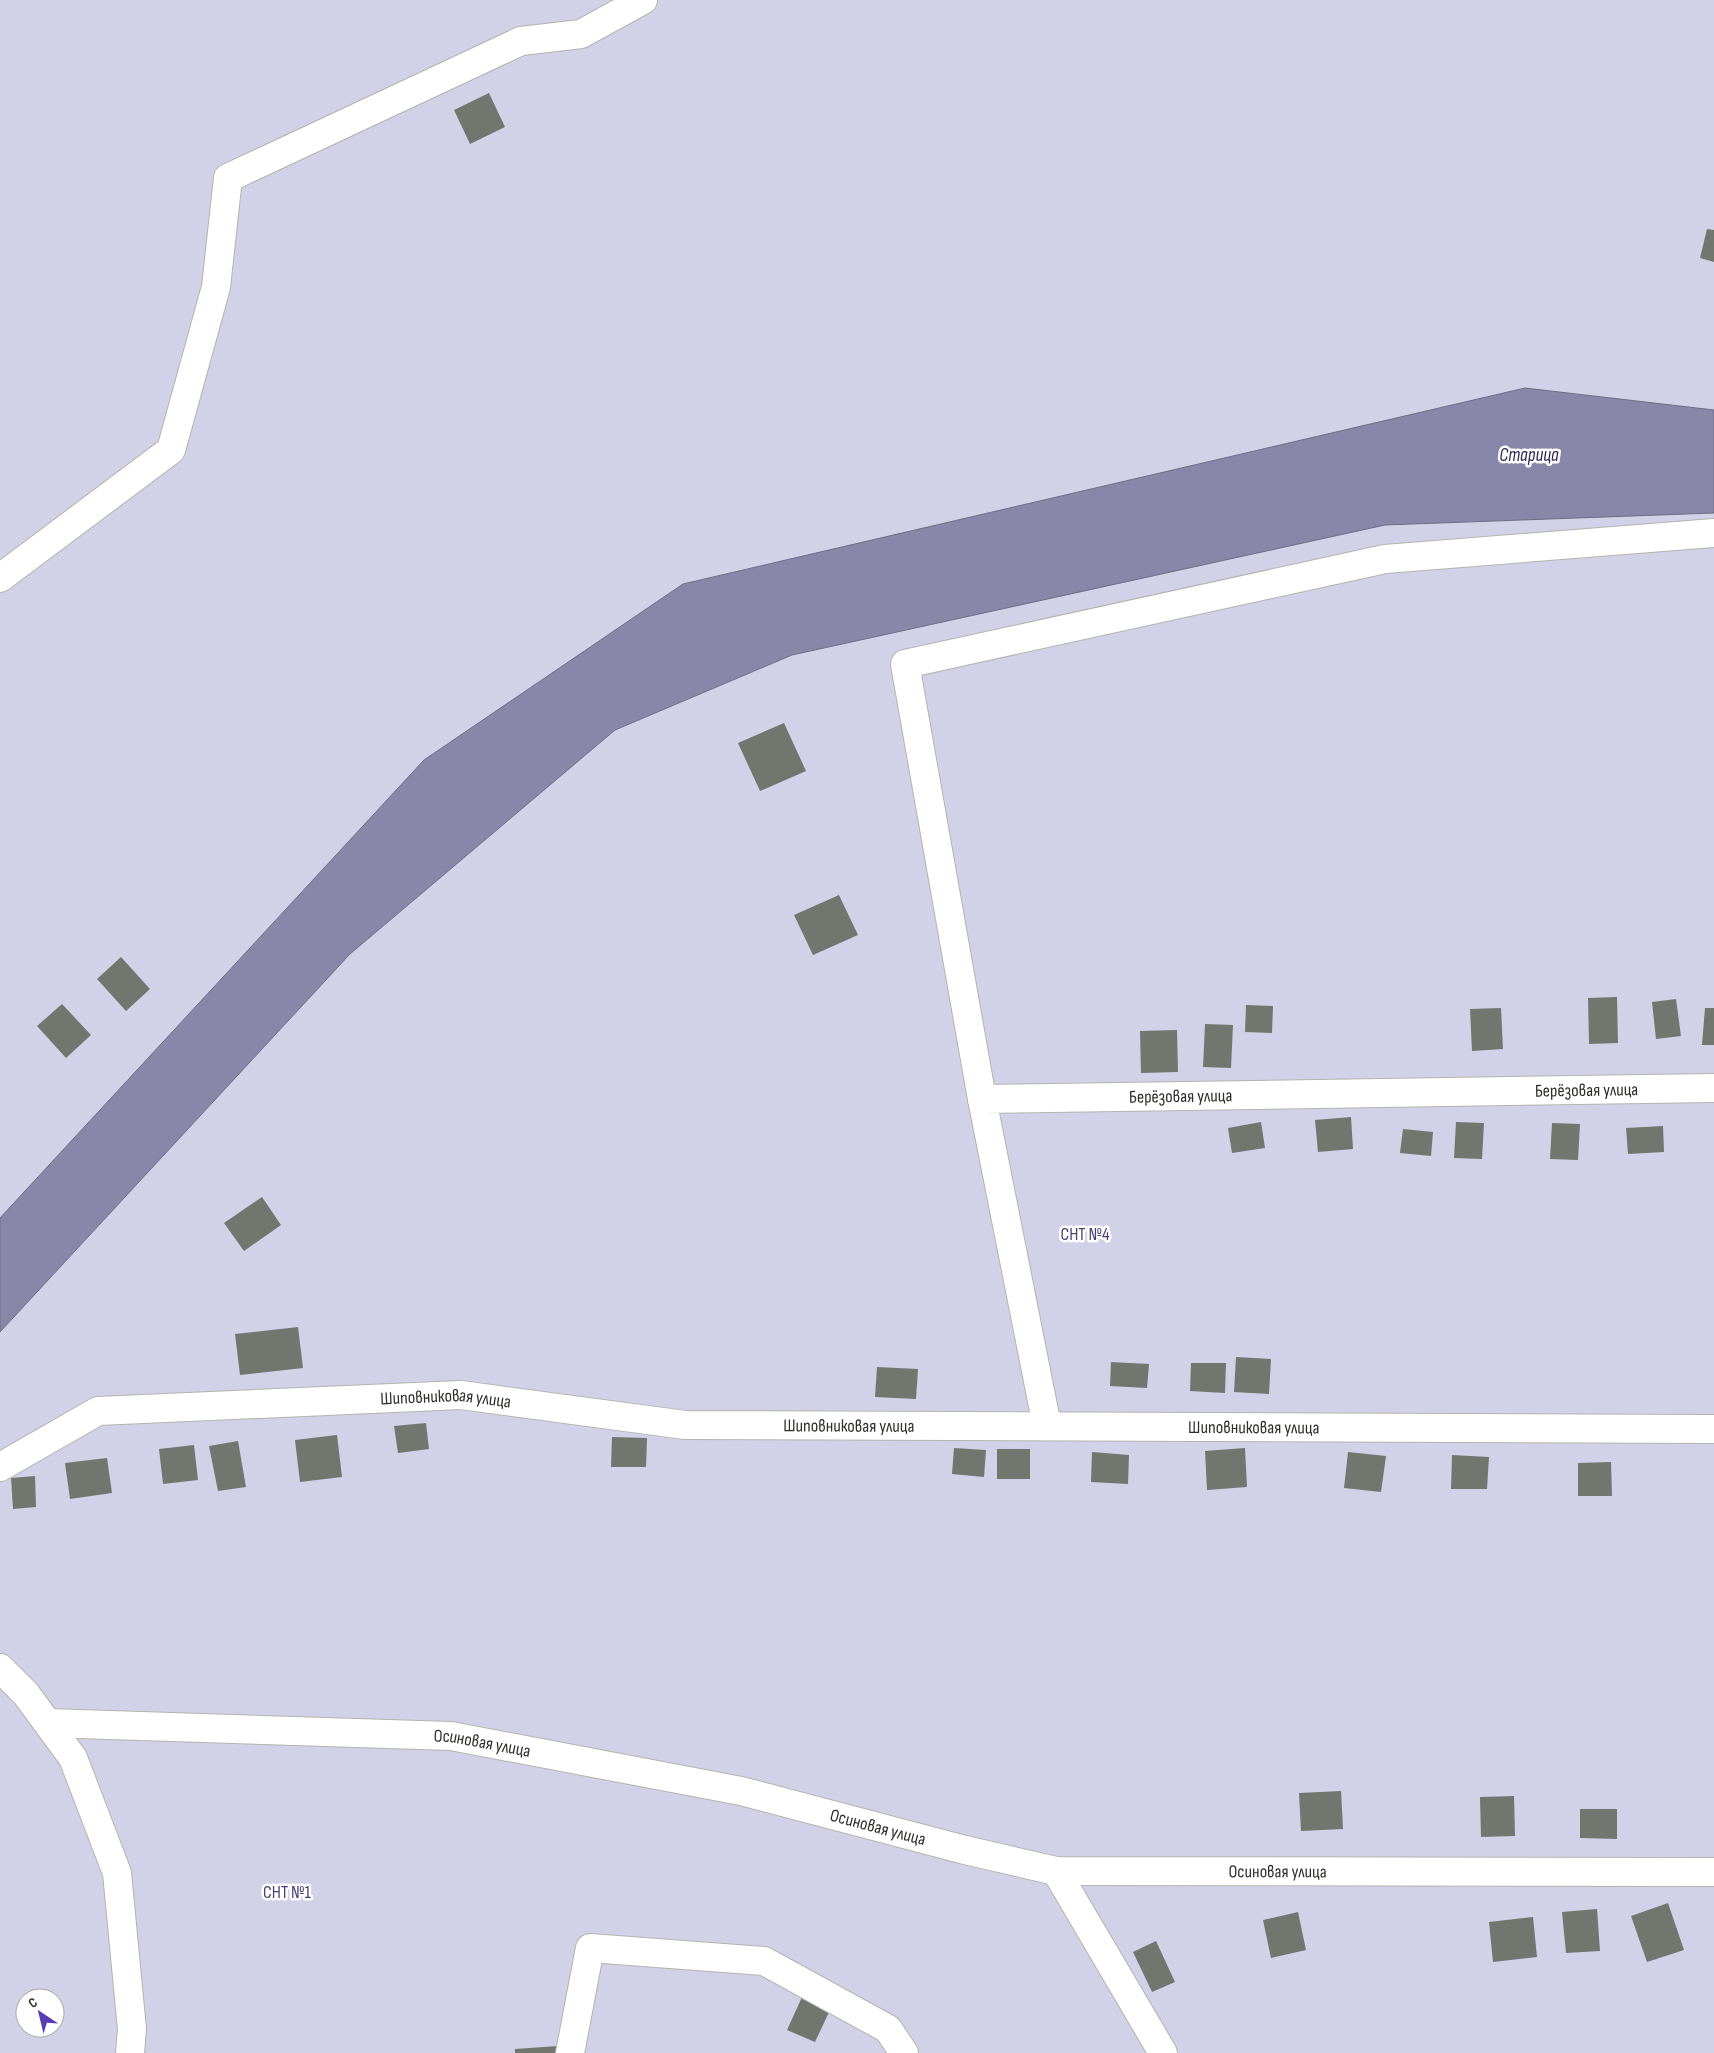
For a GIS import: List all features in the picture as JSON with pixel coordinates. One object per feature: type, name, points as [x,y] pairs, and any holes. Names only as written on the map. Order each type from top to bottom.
[{"type":"street","points":[[0,578],[171,450],[216,286],[228,178],[521,42],[581,34],[643,0]]},
{"type":"street","points":[[1047,1426],[982,1099],[905,664],[1386,559],[1714,533]]},
{"type":"street","name":"Берёзовая улица","points":[[982,1099],[1714,1088]]},
{"type":"street","name":"Шиповниковая улица","points":[[0,1467],[98,1411],[461,1395],[685,1425],[1714,1429]]},
{"type":"street","points":[[0,1668],[26,1694],[73,1758],[118,1872],[132,2029],[130,2053]]},
{"type":"street","name":"Осиновая улица","points":[[48,1722],[451,1736],[741,1791],[965,1850],[1056,1871],[1714,1872]]},
{"type":"street","points":[[1056,1871],[1164,2053]]},
{"type":"street","points":[[570,2053],[590,1948],[764,1961],[888,2029],[904,2053]]},
{"type":"green space","points":[[0,0],[1714,0],[1714,410],[1525,388],[424,760],[0,1218]]},
{"type":"green space","name":"СНТ №4","points":[[1714,513],[1714,2053],[0,2053],[0,1332],[350,954],[615,730],[792,655],[1385,525]]},
{"type":"water","name":"Старица","points":[[1525,388],[1714,410],[1714,513],[1385,525],[792,655],[615,730],[350,954],[0,1332],[0,1218],[424,760],[683,584]]},
{"type":"building","points":[[489,93],[505,127],[470,144],[454,110]]},
{"type":"building","points":[[1707,229],[1714,230],[1714,262],[1700,258]]},
{"type":"building","points":[[784,723],[806,771],[760,791],[738,743]]},
{"type":"building","points":[[839,895],[858,935],[813,955],[794,915]]},
{"type":"building","points":[[121,957],[150,989],[126,1011],[97,979]]},
{"type":"building","points":[[1617,997],[1618,1043],[1589,1044],[1588,998]]},
{"type":"building","points":[[1676,999],[1681,1036],[1656,1039],[1652,1002]]},
{"type":"building","points":[[62,1004],[91,1035],[66,1058],[37,1026]]},
{"type":"building","points":[[1246,1005],[1273,1006],[1272,1033],[1245,1032]]},
{"type":"building","points":[[1501,1008],[1503,1049],[1472,1051],[1470,1009]]},
{"type":"building","points":[[1705,1008],[1714,1008],[1714,1045],[1702,1045]]},
{"type":"building","points":[[1205,1024],[1233,1025],[1231,1068],[1203,1067]]},
{"type":"building","points":[[1177,1030],[1178,1072],[1141,1073],[1140,1031]]},
{"type":"building","points":[[1351,1117],[1353,1149],[1318,1152],[1315,1120]]},
{"type":"building","points":[[1261,1122],[1265,1148],[1232,1153],[1228,1128]]},
{"type":"building","points":[[1456,1122],[1484,1123],[1482,1159],[1454,1158]]},
{"type":"building","points":[[1552,1123],[1580,1124],[1578,1160],[1550,1159]]},
{"type":"building","points":[[1663,1126],[1664,1152],[1628,1154],[1626,1128]]},
{"type":"building","points":[[1403,1129],[1433,1132],[1431,1156],[1400,1153]]},
{"type":"building","points":[[262,1197],[281,1225],[244,1251],[224,1223]]},
{"type":"building","points":[[298,1327],[303,1368],[240,1375],[235,1334]]},
{"type":"building","points":[[1236,1357],[1271,1359],[1269,1394],[1234,1392]]},
{"type":"building","points":[[1111,1362],[1149,1364],[1147,1388],[1110,1386]]},
{"type":"building","points":[[1191,1363],[1226,1363],[1225,1393],[1190,1391]]},
{"type":"building","points":[[877,1367],[918,1369],[916,1399],[875,1397]]},
{"type":"building","points":[[426,1423],[429,1449],[398,1453],[394,1426]]},
{"type":"building","points":[[337,1435],[342,1477],[300,1482],[295,1440]]},
{"type":"building","points":[[612,1437],[647,1438],[646,1467],[611,1467]]},
{"type":"building","points":[[238,1441],[246,1487],[218,1491],[209,1446]]},
{"type":"building","points":[[194,1445],[198,1480],[163,1484],[159,1449]]},
{"type":"building","points":[[954,1448],[986,1450],[984,1477],[952,1474]]},
{"type":"building","points":[[1245,1448],[1247,1487],[1207,1490],[1205,1451]]},
{"type":"building","points":[[997,1449],[1030,1449],[1030,1479],[997,1479]]},
{"type":"building","points":[[1092,1452],[1129,1455],[1128,1484],[1091,1482]]},
{"type":"building","points":[[1348,1452],[1386,1456],[1381,1492],[1344,1488]]},
{"type":"building","points":[[1452,1455],[1489,1457],[1487,1489],[1451,1489]]},
{"type":"building","points":[[107,1458],[112,1493],[70,1499],[65,1463]]},
{"type":"building","points":[[1611,1462],[1612,1496],[1578,1496],[1578,1463]]},
{"type":"building","points":[[35,1476],[36,1507],[13,1509],[11,1478]]},
{"type":"building","points":[[1341,1791],[1343,1829],[1301,1831],[1299,1793]]},
{"type":"building","points":[[1514,1796],[1515,1836],[1481,1837],[1480,1797]]},
{"type":"building","points":[[1580,1809],[1617,1809],[1617,1839],[1580,1838]]},
{"type":"building","points":[[1668,1903],[1684,1950],[1647,1962],[1631,1916]]},
{"type":"building","points":[[1597,1909],[1600,1951],[1566,1953],[1562,1912]]},
{"type":"building","points":[[1298,1912],[1306,1950],[1271,1958],[1263,1920]]},
{"type":"building","points":[[1533,1917],[1537,1957],[1493,1962],[1489,1922]]},
{"type":"building","points":[[1156,1941],[1175,1982],[1152,1992],[1133,1952]]},
{"type":"building","points":[[802,1997],[830,2010],[815,2042],[787,2030]]},
{"type":"building","points":[[558,2046],[558,2053],[515,2053],[515,2049]]},
{"type":"park label","name":"СНТ №1","points":[[287,1892]]}]
